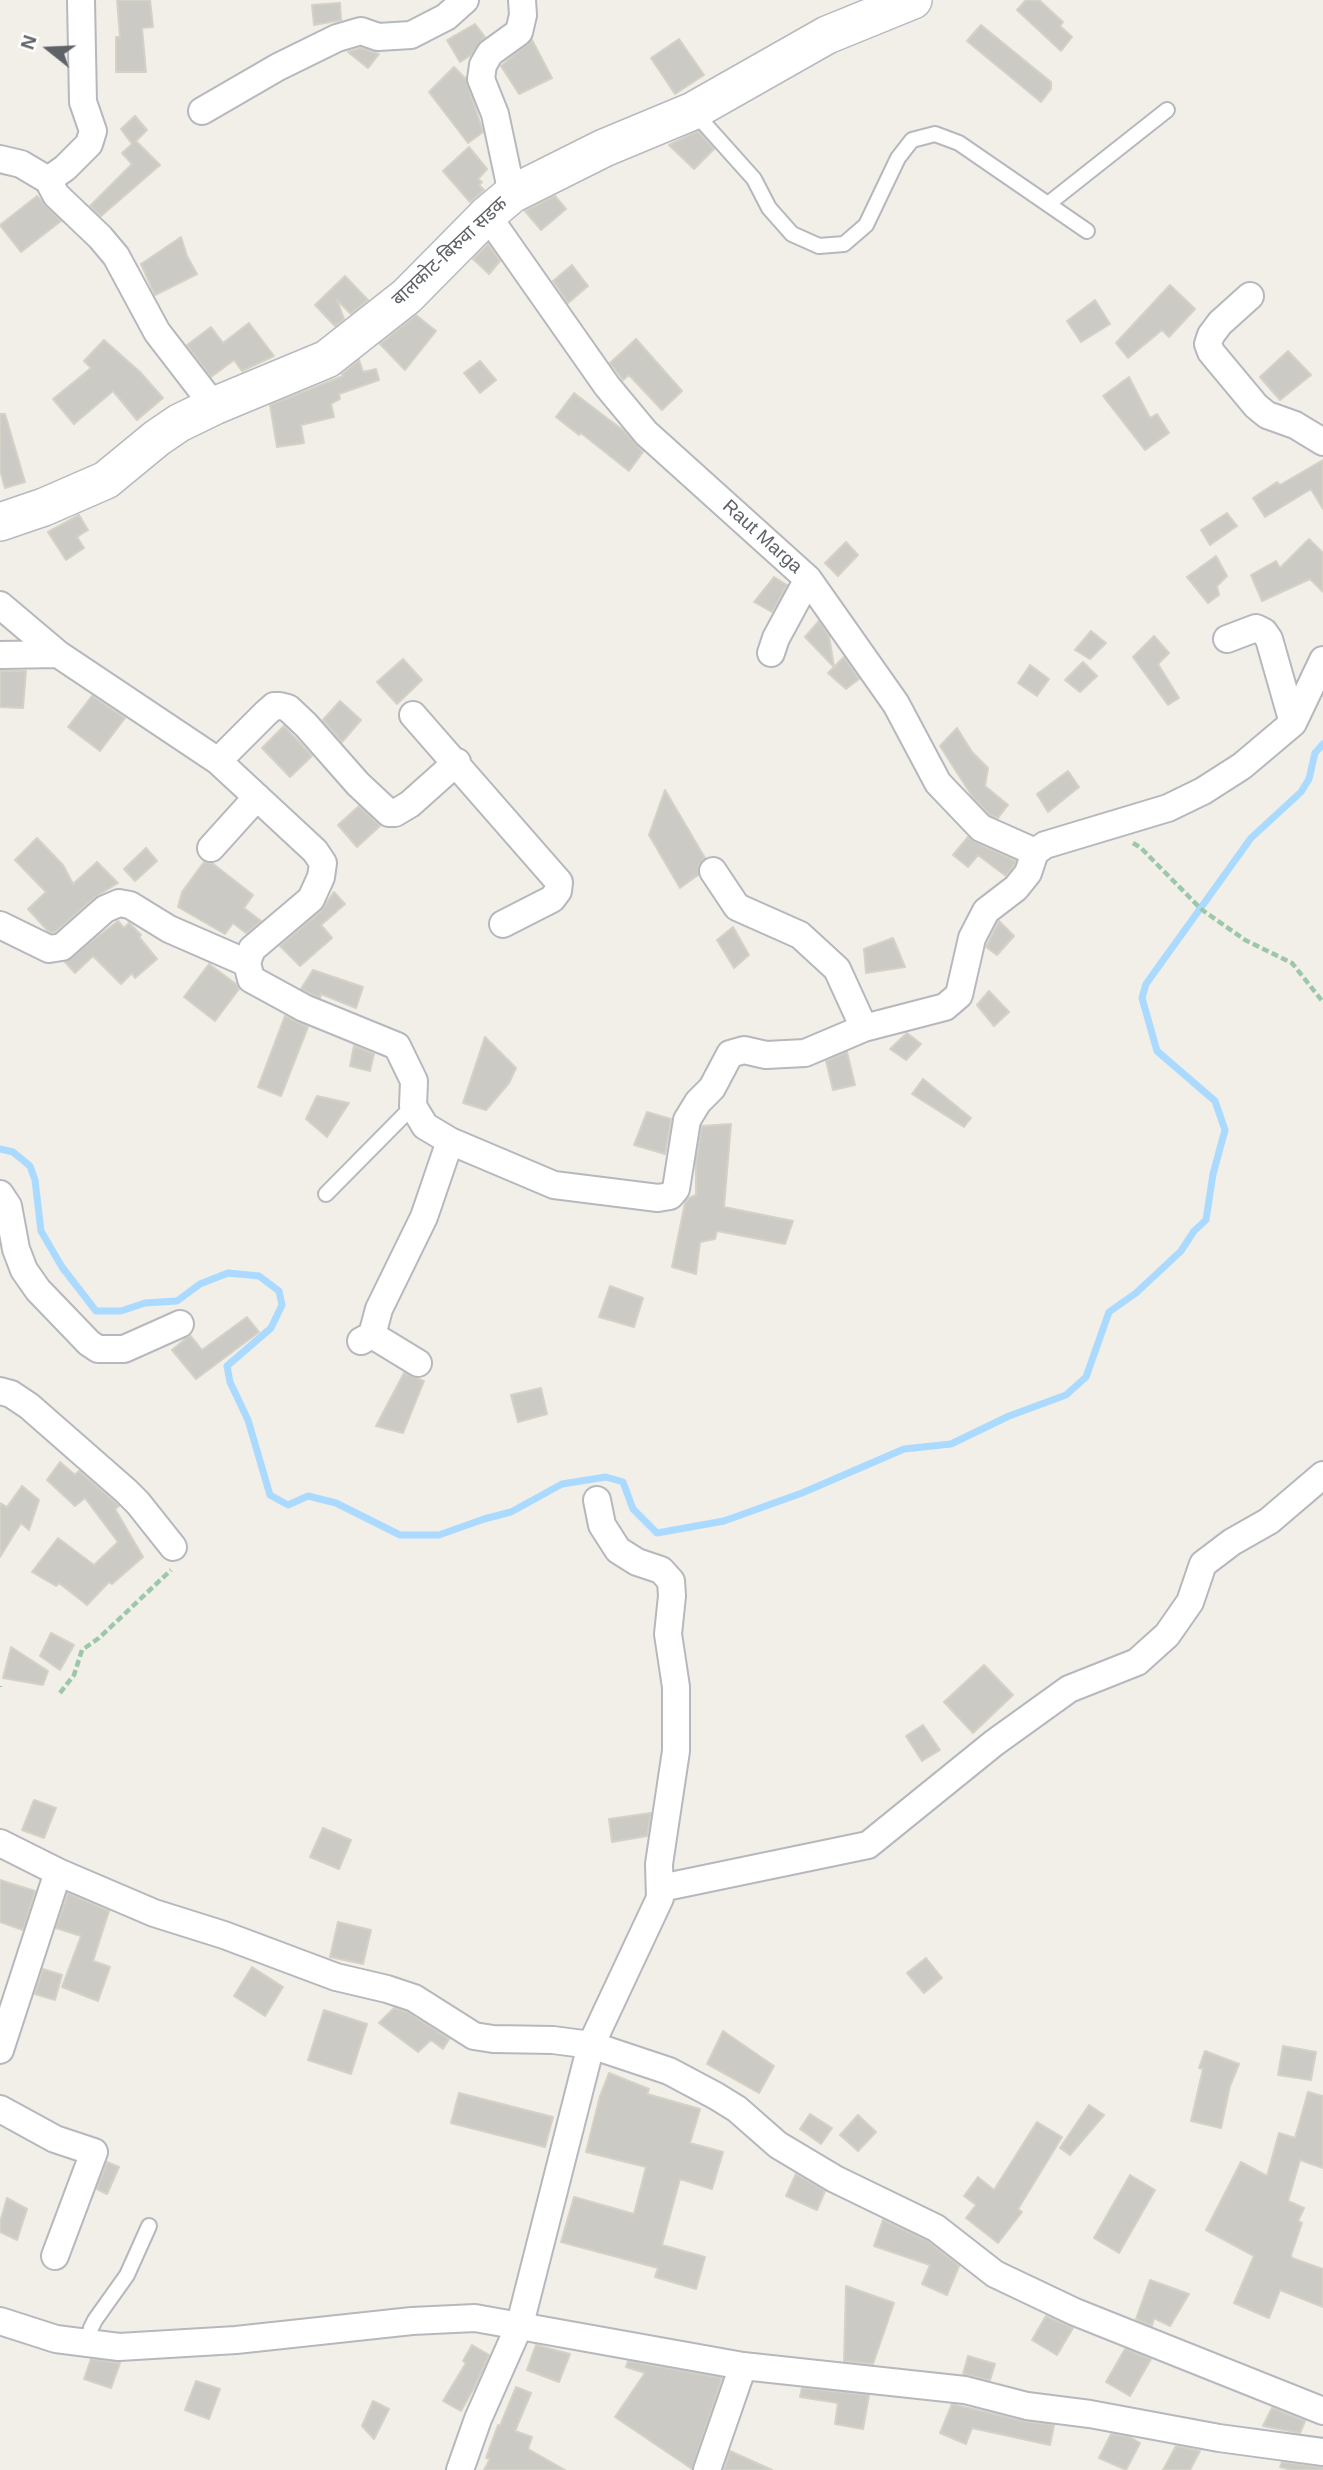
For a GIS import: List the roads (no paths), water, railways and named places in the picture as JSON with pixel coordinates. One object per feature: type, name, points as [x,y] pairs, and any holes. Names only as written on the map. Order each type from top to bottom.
[{"type":"main road","name":"बालकोट-बिरुवा सडक","points":[[3,516],[65,499],[106,480],[157,438],[214,406],[327,359],[407,296],[499,205],[604,148],[693,111],[875,7],[913,0]]},
{"type":"street","points":[[48,180],[65,168],[89,144],[93,131],[83,102],[80,0]]},
{"type":"street","points":[[202,111],[278,67],[337,38],[361,31],[378,37],[411,35],[446,17],[465,0]]},
{"type":"street","points":[[499,205],[495,114],[481,79],[483,65],[490,53],[519,32],[523,15],[522,0]]},
{"type":"street","points":[[0,159],[21,164],[48,180],[56,195],[100,237],[116,256],[157,332],[214,406]]},
{"type":"street","name":"Raut Marga","points":[[499,205],[562,321],[607,386],[646,433],[808,579],[896,704],[937,783],[981,828],[1035,852]]},
{"type":"street","points":[[1250,296],[1220,323],[1211,335],[1208,344],[1211,352],[1256,406],[1267,415],[1295,425],[1323,442]]},
{"type":"street","points":[[771,653],[776,638],[808,579]]},
{"type":"street","points":[[0,605],[58,654],[218,761],[315,851],[323,863],[321,877],[311,899],[252,949],[247,963],[251,979],[304,1008],[397,1046],[414,1081],[413,1106],[425,1126],[450,1141],[554,1185],[659,1198],[670,1196],[676,1189],[687,1120],[698,1102],[712,1088],[730,1054],[744,1050],[766,1055],[805,1053],[864,1028],[945,1007],[959,995],[972,938],[986,911],[1016,888],[1028,873],[1035,852],[1045,845],[1168,808],[1203,791],[1242,766],[1293,723],[1323,660]]},
{"type":"street","points":[[1227,639],[1256,628],[1264,632],[1269,639],[1293,723]]},
{"type":"street","points":[[0,655],[58,654]]},
{"type":"street","points":[[218,761],[266,713],[274,706],[280,706],[288,708],[306,725],[358,784],[389,813],[410,804],[457,762]]},
{"type":"street","points":[[413,715],[457,762],[559,882],[558,891],[552,899],[503,924]]},
{"type":"street","points":[[211,848],[257,797]]},
{"type":"street","points":[[713,871],[737,907],[800,935],[837,969],[864,1028]]},
{"type":"street","points":[[0,925],[49,949],[62,947],[106,909],[118,903],[130,905],[169,929],[247,963]]},
{"type":"street","points":[[418,1363],[367,1338],[424,1217],[450,1141]]},
{"type":"street","points":[[0,1194],[8,1206],[16,1249],[24,1269],[38,1290],[89,1343],[98,1349],[124,1349],[180,1324]]},
{"type":"street","points":[[0,1391],[29,1406],[127,1491],[173,1547]]},
{"type":"street","points":[[661,1888],[868,1845],[994,1743],[1069,1689],[1137,1662],[1167,1635],[1190,1602],[1203,1564],[1232,1542],[1269,1521],[1323,1475]]},
{"type":"street","points":[[460,2470],[478,2419],[520,2325],[591,2045],[657,1906],[661,1888],[659,1864],[676,1751],[676,1687],[668,1634],[671,1581],[661,1570],[637,1562],[618,1550],[602,1525],[597,1500]]},
{"type":"street","points":[[0,1843],[58,1872],[154,1913],[224,1935],[336,1977],[414,1998],[474,2036],[591,2045],[668,2071],[737,2109],[778,2145],[835,2179],[936,2228],[995,2274],[1075,2312],[1323,2412]]},
{"type":"street","points":[[0,2050],[58,1872]]},
{"type":"street","points":[[0,2109],[55,2139],[94,2152],[55,2256]]},
{"type":"street","points":[[0,2321],[56,2339],[139,2347],[475,2318],[743,2366],[965,2390],[1027,2406],[1090,2414],[1219,2438],[1323,2452]]},
{"type":"street","points":[[707,2470],[743,2366]]},
{"type":"lane","points":[[1048,204],[1167,110]]},
{"type":"lane","points":[[693,111],[754,179],[769,208],[792,234],[819,246],[844,244],[866,225],[898,158],[912,140],[935,134],[959,143],[1087,230]]},
{"type":"lane","points":[[326,1194],[413,1106]]},
{"type":"lane","points":[[88,2343],[95,2320],[127,2275],[149,2226]]},
{"type":"waterway","points":[[0,1149],[13,1152],[30,1166],[35,1180],[41,1231],[62,1267],[96,1311],[121,1311],[145,1303],[177,1301],[200,1284],[228,1273],[259,1276],[279,1291],[282,1305],[271,1328],[227,1366],[230,1382],[248,1420],[270,1495],[288,1505],[308,1496],[336,1503],[400,1535],[439,1535],[511,1512],[562,1484],[606,1477],[623,1482],[633,1509],[657,1533],[724,1521],[802,1493],[904,1449],[951,1444],[1009,1416],[1066,1395],[1086,1377],[1109,1312],[1136,1293],[1181,1251],[1194,1231],[1206,1220],[1213,1174],[1225,1130],[1215,1101],[1157,1051],[1142,998],[1146,984],[1251,838],[1301,792],[1309,779],[1315,753],[1323,744]]}]
